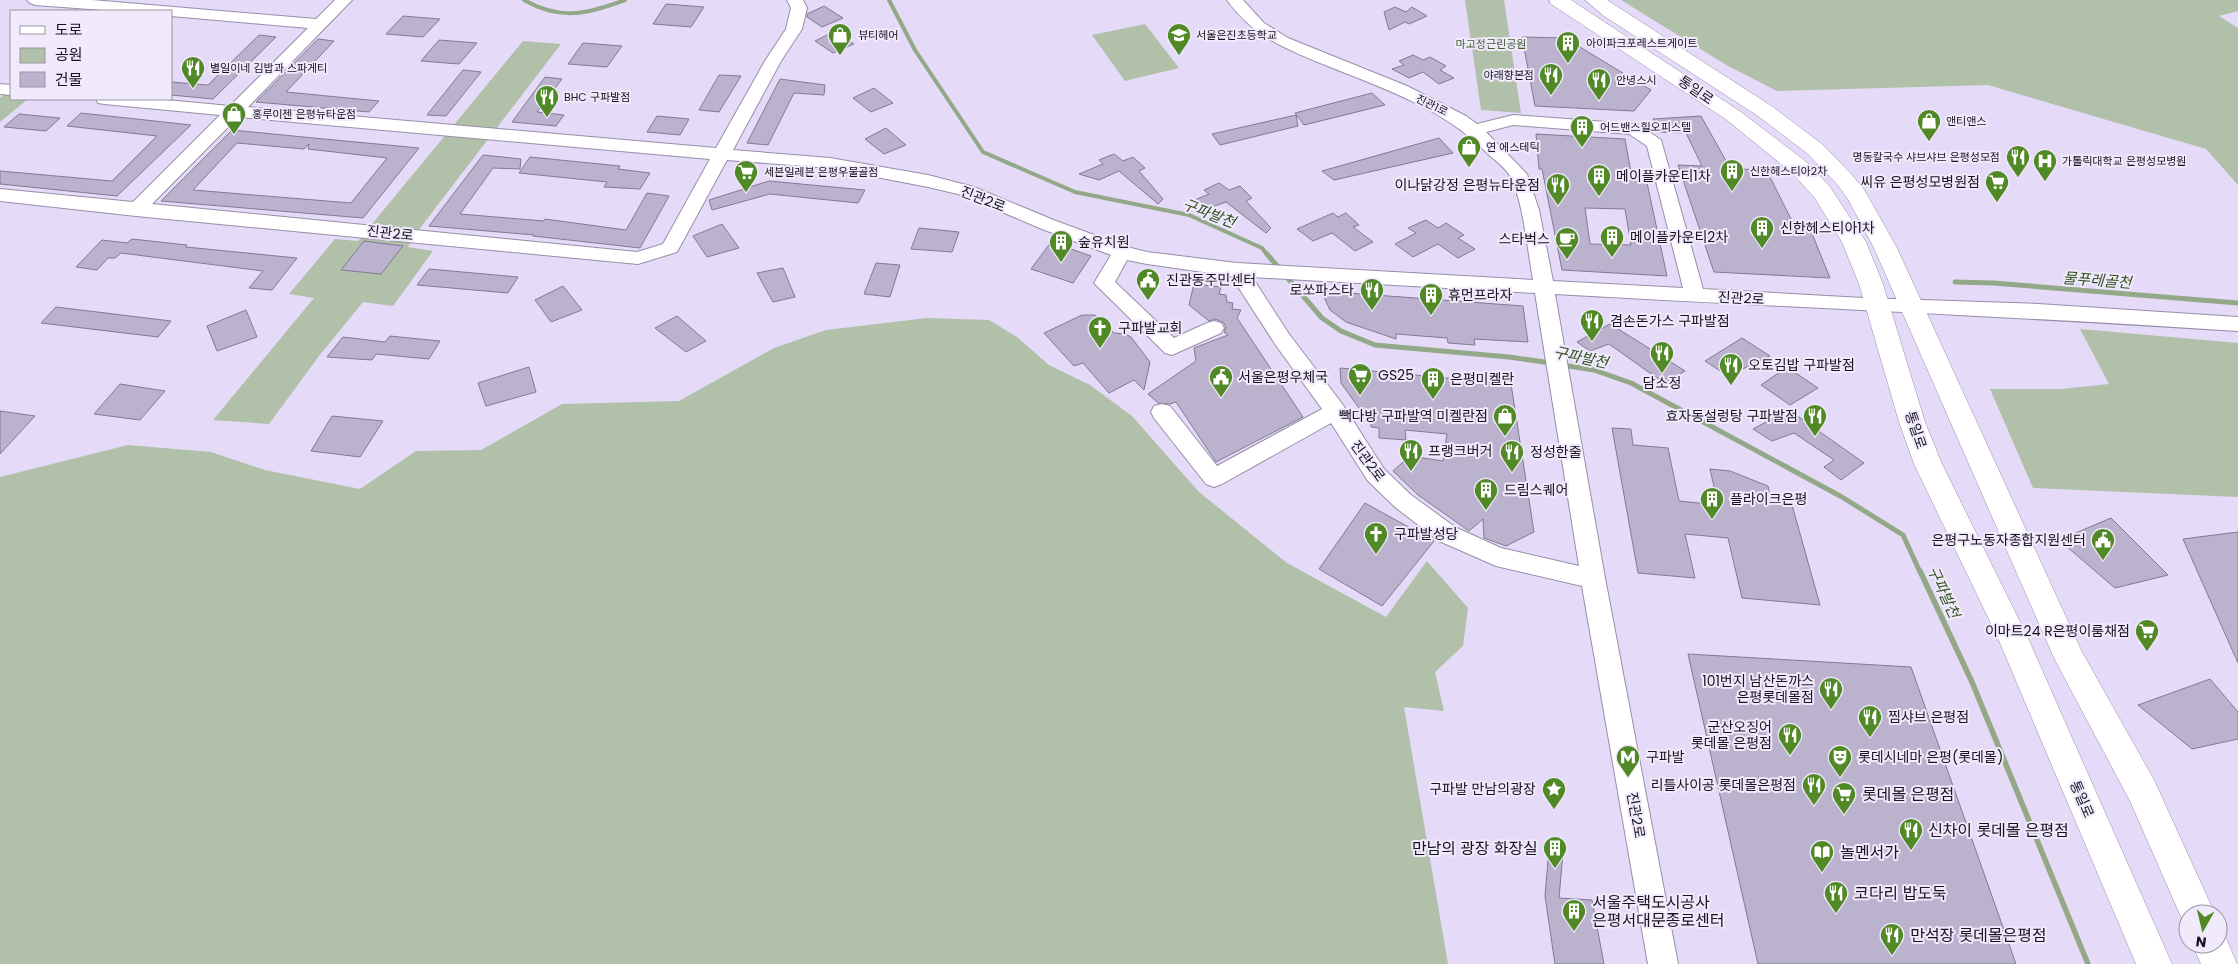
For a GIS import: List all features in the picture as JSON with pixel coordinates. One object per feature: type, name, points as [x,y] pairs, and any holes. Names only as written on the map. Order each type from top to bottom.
[{"type":"main road","name":"통일로","points":[[1558,0],[1734,116],[1801,169],[1822,192],[1854,242],[1878,305],[1912,422],[1928,464],[2012,636],[2154,964]]},
{"type":"main road","name":"통일로","points":[[1594,0],[1761,108],[1823,155],[1862,203],[1884,244],[1902,284],[1909,306],[1930,348],[2070,660],[2142,791],[2193,904]]},
{"type":"street","points":[[35,0],[159,10]]},
{"type":"street","points":[[136,210],[176,176],[234,111],[344,0]]},
{"type":"street","points":[[723,154],[774,60],[794,29],[799,8],[795,0]]},
{"type":"street","name":"진관1로","points":[[1235,0],[1258,26],[1282,41],[1401,90],[1449,113],[1474,130],[1518,174],[1530,210],[1544,286]]},
{"type":"street","points":[[172,11],[321,24]]},
{"type":"street","name":"진관2로","points":[[115,100],[488,135],[830,163],[928,180],[968,192],[1122,252],[1147,258],[1247,271],[1307,276],[1544,286],[1909,306]]},
{"type":"street","points":[[1474,130],[1513,120],[1633,129],[1655,144],[1695,295]]},
{"type":"street","name":"진관2로","points":[[0,195],[136,210],[638,258],[670,248],[723,154]]},
{"type":"street","points":[[1122,252],[1104,283],[1172,348],[1214,328]]},
{"type":"street","name":"진관2로","points":[[1247,271],[1282,339],[1335,411],[1376,475],[1403,501],[1447,534],[1496,556],[1564,573],[1593,578]]},
{"type":"street","name":"진관2로","points":[[1544,286],[1593,578],[1663,964]]},
{"type":"street","points":[[1909,306],[2048,312],[2238,324]]},
{"type":"street","points":[[1162,412],[1214,478],[1335,411]]},
{"type":"green space","name":"마고정근린공원","points":[[1465,0],[1504,0],[1521,113],[1481,110]]},
{"type":"green space","points":[[1621,0],[2238,0],[2238,11],[2219,16],[2238,28],[2238,185],[2206,149],[1988,85],[1777,91],[1728,66]]},
{"type":"green space","points":[[1145,24],[1179,68],[1125,81],[1092,35]]},
{"type":"green space","points":[[523,41],[561,44],[414,236],[408,247],[433,251],[393,306],[363,302],[319,356],[269,424],[213,420],[314,298],[289,294],[335,239],[358,241]]},
{"type":"green space","points":[[10,89],[10,100],[27,100],[0,122],[0,98]]},
{"type":"green space","points":[[927,318],[989,320],[1017,337],[1049,365],[1090,385],[1132,416],[1199,492],[1287,563],[1386,617],[1427,561],[1468,608],[1463,646],[1435,672],[1444,711],[1404,707],[1448,964],[0,964],[0,477],[128,445],[211,452],[265,470],[360,489],[416,451],[481,450],[562,404],[679,401],[774,348],[826,330]]},
{"type":"green space","points":[[2080,329],[2238,343],[2238,497],[2033,488],[1990,389],[2062,389],[2109,384]]},
{"type":"building","points":[[666,4],[704,7],[691,27],[653,24]]},
{"type":"building","points":[[824,6],[843,18],[822,27],[807,17],[807,14]]},
{"type":"building","points":[[1395,7],[1406,12],[1412,7],[1427,16],[1409,24],[1405,22],[1389,30],[1384,12]]},
{"type":"building","points":[[403,16],[440,19],[423,37],[386,34]]},
{"type":"building","points":[[835,31],[854,44],[833,53],[815,41]]},
{"type":"building","points":[[259,35],[276,37],[213,99],[172,95],[172,82],[208,85]]},
{"type":"building","name":"아이파크포레스트게이트","points":[[1522,37],[1565,38],[1651,90],[1634,111],[1535,106]]},
{"type":"building","points":[[318,39],[334,41],[286,92],[379,101],[369,112],[256,102]]},
{"type":"building","points":[[439,40],[477,43],[459,64],[421,61]]},
{"type":"building","points":[[583,43],[622,46],[607,67],[568,64]]},
{"type":"building","points":[[1413,55],[1423,60],[1430,57],[1446,66],[1440,70],[1454,78],[1439,84],[1423,72],[1409,78],[1392,69],[1404,65],[1399,61]]},
{"type":"building","points":[[463,70],[481,72],[446,116],[427,115]]},
{"type":"building","points":[[719,75],[741,76],[719,112],[699,110]]},
{"type":"building","points":[[545,77],[562,79],[537,112],[564,115],[556,126],[512,122]]},
{"type":"building","points":[[780,79],[825,85],[824,95],[794,93],[768,145],[747,143]]},
{"type":"building","points":[[874,88],[893,103],[871,112],[853,98]]},
{"type":"building","points":[[1372,93],[1385,105],[1304,125],[1295,113]]},
{"type":"building","points":[[81,113],[191,125],[117,196],[0,184],[0,171],[112,181],[157,136],[67,126]]},
{"type":"building","points":[[19,114],[60,118],[46,131],[4,127]]},
{"type":"building","points":[[1296,115],[1298,126],[1220,145],[1212,134]]},
{"type":"building","points":[[657,116],[689,119],[680,135],[647,132]]},
{"type":"building","points":[[1701,116],[1730,168],[1767,171],[1794,225],[1809,226],[1830,278],[1714,272],[1678,165],[1702,166],[1686,133],[1660,132],[1653,119]]},
{"type":"building","points":[[886,128],[906,145],[884,154],[865,139]]},
{"type":"building","points":[[232,130],[419,148],[363,218],[161,201]],"holes":[[[237,143],[304,149],[309,144],[308,149],[387,158],[351,203],[193,190]]]},
{"type":"building","points":[[1536,134],[1625,139],[1632,178],[1646,178],[1667,276],[1562,270],[1542,169],[1539,169]],"holes":[[[1585,208],[1625,209],[1631,245],[1590,244]]]},
{"type":"building","points":[[1439,138],[1453,153],[1334,180],[1322,171]]},
{"type":"building","points":[[1114,154],[1123,161],[1133,157],[1145,168],[1139,171],[1163,199],[1158,204],[1119,171],[1099,180],[1079,174],[1103,164],[1099,160]]},
{"type":"building","points":[[483,155],[521,159],[520,169],[493,168],[460,214],[544,221],[545,219],[626,230],[647,193],[669,196],[640,248],[534,235],[429,226]]},
{"type":"building","points":[[530,157],[620,166],[618,169],[650,173],[640,189],[604,187],[607,182],[519,173]]},
{"type":"building","points":[[769,181],[865,190],[858,203],[770,194],[712,210],[709,200]]},
{"type":"building","points":[[1219,183],[1229,190],[1240,186],[1252,198],[1246,201],[1271,228],[1266,233],[1226,202],[1212,207],[1195,200],[1209,194],[1204,190]]},
{"type":"building","points":[[1333,213],[1338,217],[1346,213],[1359,225],[1353,227],[1373,242],[1355,251],[1332,233],[1313,241],[1297,229]]},
{"type":"building","points":[[1426,220],[1438,228],[1446,223],[1464,235],[1458,238],[1475,249],[1458,258],[1438,244],[1413,257],[1395,244],[1416,233],[1408,228]]},
{"type":"building","points":[[722,224],[739,248],[707,257],[693,236]]},
{"type":"building","points":[[919,228],[959,232],[952,252],[911,249]]},
{"type":"building","points":[[132,239],[187,245],[186,247],[297,258],[272,290],[249,288],[263,271],[121,253],[115,258],[108,258],[97,270],[76,267],[102,240],[127,243]]},
{"type":"building","points":[[364,241],[403,246],[381,274],[341,270]]},
{"type":"building","name":"숲유치원","points":[[1051,242],[1091,256],[1073,283],[1031,269]]},
{"type":"building","points":[[876,263],[900,265],[890,297],[864,294]]},
{"type":"building","points":[[783,268],[795,297],[773,302],[757,273]]},
{"type":"building","points":[[429,269],[518,277],[508,293],[417,285]]},
{"type":"building","name":"서울은평우체국","points":[[1194,284],[1221,287],[1219,294],[1226,295],[1227,302],[1233,303],[1232,309],[1241,310],[1237,318],[1303,417],[1216,462],[1176,402],[1170,404],[1158,403],[1148,394],[1196,361],[1194,348],[1228,335],[1224,332],[1226,327],[1223,322],[1215,319],[1209,321],[1189,305]]},
{"type":"building","points":[[563,286],[582,310],[551,322],[535,300]]},
{"type":"building","name":"휴먼프라자","points":[[1321,291],[1523,306],[1528,342],[1474,339],[1475,345],[1448,343],[1447,338],[1396,334],[1396,339],[1346,322],[1330,310]]},
{"type":"building","points":[[56,307],[171,321],[158,337],[41,323]]},
{"type":"building","points":[[246,310],[257,337],[217,351],[207,326]]},
{"type":"building","name":"구파발교회","points":[[1082,315],[1095,315],[1114,333],[1125,334],[1131,337],[1150,362],[1144,390],[1134,380],[1109,393],[1083,363],[1074,366],[1044,333]]},
{"type":"building","points":[[677,316],[706,341],[686,352],[655,328]]},
{"type":"building","points":[[1610,324],[1685,371],[1664,383],[1609,344],[1590,351],[1577,342]]},
{"type":"building","points":[[390,336],[440,341],[429,359],[376,354],[372,360],[327,357],[343,337],[385,342]]},
{"type":"building","points":[[1742,338],[1770,356],[1728,376],[1705,361]]},
{"type":"building","points":[[529,367],[536,392],[486,406],[478,383]]},
{"type":"building","points":[[1787,367],[1818,388],[1790,405],[1761,385]]},
{"type":"building","points":[[1340,368],[1511,384],[1534,532],[1506,546],[1484,538],[1483,519],[1469,531],[1418,495],[1393,471],[1410,456],[1443,461],[1447,434],[1405,430],[1406,440],[1379,438],[1379,428],[1371,427],[1371,417],[1364,415],[1341,383]]},
{"type":"building","points":[[120,384],[165,391],[140,420],[94,414]]},
{"type":"building","points":[[1789,410],[1864,463],[1841,480],[1824,467],[1834,460],[1794,433],[1772,441],[1753,429]]},
{"type":"building","points":[[0,411],[35,416],[0,454]]},
{"type":"building","points":[[332,416],[383,421],[360,457],[311,451]]},
{"type":"building","name":"플라이크은평","points":[[1612,428],[1631,429],[1633,445],[1668,448],[1679,501],[1718,505],[1710,469],[1730,471],[1768,486],[1772,503],[1792,505],[1820,605],[1742,598],[1728,538],[1685,534],[1695,578],[1638,573]]},
{"type":"building","name":"구파발성당","points":[[1365,503],[1434,541],[1382,606],[1319,569]]},
{"type":"building","points":[[2111,518],[2168,575],[2115,588],[2059,540]]},
{"type":"building","points":[[2238,532],[2238,663],[2183,539]]},
{"type":"building","name":"롯데몰 은평점","points":[[1688,654],[1911,667],[2016,964],[1758,964]]},
{"type":"building","points":[[2210,679],[2238,712],[2238,739],[2192,749],[2138,705]]},
{"type":"building","name":"서울주택도시공사 은평서대문종로센터","points":[[1549,849],[1563,853],[1559,898],[1592,900],[1604,964],[1555,964],[1545,896]]},
{"type":"waterway","name":"구파발천","points":[[524,0],[537,7],[562,13],[586,12],[625,0]]},
{"type":"waterway","name":"구파발천","points":[[889,0],[915,50],[983,152],[1075,192],[1189,215],[1262,248],[1268,256]]},
{"type":"waterway","name":"구파발천","points":[[1267,254],[1322,318],[1341,331],[1375,345],[1509,357],[1551,363]]},
{"type":"waterway","name":"물푸레골천","points":[[1955,282],[1993,283],[2238,303]]},
{"type":"waterway","name":"구파발천","points":[[1562,365],[1594,370],[1631,383],[1842,497],[1903,535],[1920,572]]},
{"type":"waterway","name":"구파발천","points":[[1920,571],[1972,682],[2088,964]]},
{"type":"place","name":"뷰티헤어","points":[[840,56]]},
{"type":"place","name":"서울은진초등학교","points":[[1179,56]]},
{"type":"place","name":"아이파크포레스트게이트","points":[[1568,64]]},
{"type":"place","name":"별일이네 김밥과 스파게티","points":[[193,89]]},
{"type":"place","name":"야래향본점","points":[[1551,96]]},
{"type":"place","name":"안녕스시","points":[[1599,101]]},
{"type":"place","name":"BHC 구파발점","points":[[547,118]]},
{"type":"place","name":"홍루이젠 은평뉴타운점","points":[[234,135]]},
{"type":"place","name":"앤티앤스","points":[[1929,142]]},
{"type":"place","name":"어드밴스힐오피스텔","points":[[1582,148]]},
{"type":"place","name":"연 에스테틱","points":[[1469,168]]},
{"type":"place","name":"명동칼국수 샤브샤브 은평성모점","points":[[2018,178]]},
{"type":"place","name":"가톨릭대학교 은평성모병원","points":[[2045,182]]},
{"type":"place","name":"신한헤스티아2차","points":[[1732,192]]},
{"type":"place","name":"세븐일레븐 은평우물골점","points":[[746,193]]},
{"type":"place","name":"메이플카운티1차","points":[[1599,197]]},
{"type":"place","name":"씨유 은평성모병원점","points":[[1997,203]]},
{"type":"place","name":"이나닭강정 은평뉴타운점","points":[[1558,206]]},
{"type":"place","name":"신한헤스티아1차","points":[[1762,249]]},
{"type":"place","name":"메이플카운티2차","points":[[1612,258]]},
{"type":"place","name":"스타벅스","points":[[1567,260]]},
{"type":"place","name":"숲유치원","points":[[1061,263]]},
{"type":"place","name":"진관동주민센터","points":[[1148,301]]},
{"type":"place","name":"로쏘파스타","points":[[1372,311]]},
{"type":"place","name":"휴먼프라자","points":[[1431,316]]},
{"type":"place","name":"겸손돈가스 구파발점","points":[[1592,342]]},
{"type":"place","name":"구파발교회","points":[[1100,349]]},
{"type":"place","name":"담소정","points":[[1662,374]]},
{"type":"place","name":"오토김밥 구파발점","points":[[1731,386]]},
{"type":"place","name":"GS25","points":[[1360,396]]},
{"type":"place","name":"서울은평우체국","points":[[1221,398]]},
{"type":"place","name":"은평미켈란","points":[[1433,400]]},
{"type":"place","name":"빽다방 구파발역 미켈란점","points":[[1505,437]]},
{"type":"place","name":"효자동설렁탕 구파발점","points":[[1815,437]]},
{"type":"place","name":"프랭크버거","points":[[1411,472]]},
{"type":"place","name":"정성한줄","points":[[1512,473]]},
{"type":"place","name":"드림스퀘어","points":[[1486,511]]},
{"type":"place","name":"플라이크은평","points":[[1712,520]]},
{"type":"place","name":"구파발성당","points":[[1376,555]]},
{"type":"place","name":"은평구노동자종합지원센터","points":[[2103,561]]},
{"type":"place","name":"이마트24 R은평이룸채점","points":[[2147,652]]},
{"type":"place","name":"101번지 남산돈까스 은평롯데몰점","points":[[1831,710]]},
{"type":"place","name":"찜샤브 은평점","points":[[1870,738]]},
{"type":"place","name":"군산오징어 롯데몰 은평점","points":[[1790,756]]},
{"type":"place","name":"구파발","points":[[1628,778]]},
{"type":"place","name":"롯데시네마 은평(롯데몰)","points":[[1840,778]]},
{"type":"place","name":"리틀사이공 롯데몰은평점","points":[[1814,806]]},
{"type":"place","name":"구파발 만남의광장","points":[[1554,810]]},
{"type":"place","name":"롯데몰 은평점","points":[[1844,815]]},
{"type":"place","name":"신차이 롯데몰 은평점","points":[[1911,851]]},
{"type":"place","name":"만남의 광장 화장실","points":[[1555,869]]},
{"type":"place","name":"놀멘서가","points":[[1822,873]]},
{"type":"place","name":"코다리 밥도둑","points":[[1836,914]]},
{"type":"place","name":"서울주택도시공사 은평서대문종로센터","points":[[1574,932]]},
{"type":"place","name":"만석장 롯데몰은평점","points":[[1892,956]]}]
